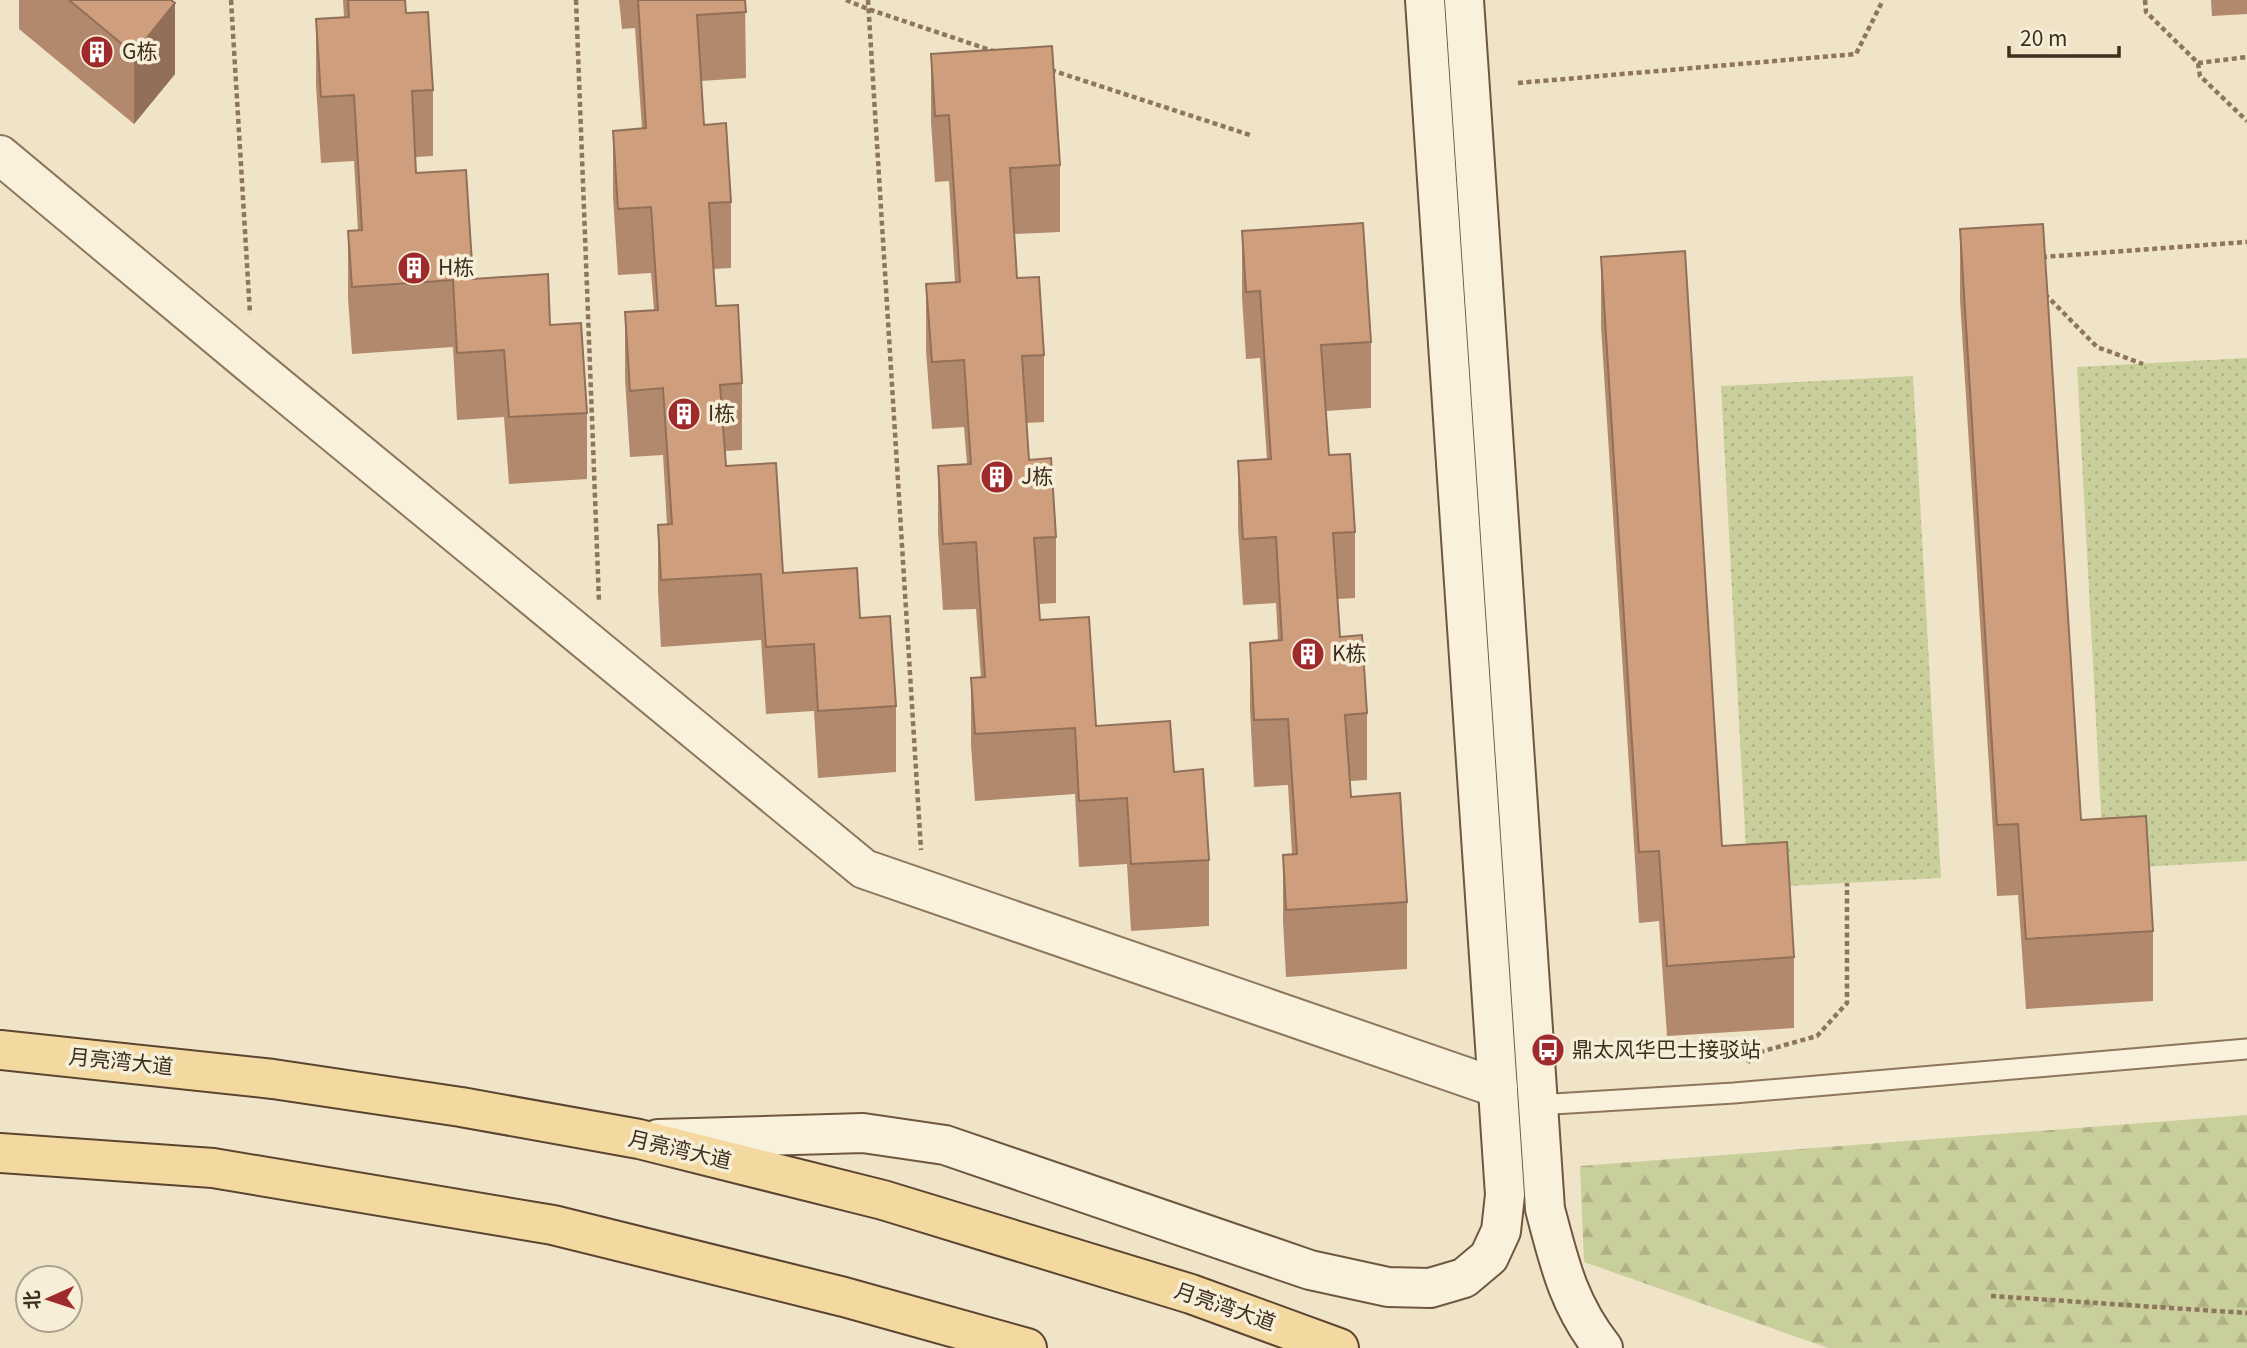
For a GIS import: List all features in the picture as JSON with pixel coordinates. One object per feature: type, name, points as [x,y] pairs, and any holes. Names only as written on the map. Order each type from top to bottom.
[{"type":"main road","name":"月亮湾大道","points":[[0,1050],[273,1079],[461,1107],[639,1139],[883,1200],[1191,1294],[1339,1348]]},
{"type":"main road","points":[[0,1153],[212,1168],[553,1225],[844,1297],[1027,1348]]},
{"type":"street","points":[[639,1139],[863,1133],[945,1145],[1310,1270],[1388,1287],[1430,1289],[1464,1278],[1489,1256],[1501,1231],[1505,1195],[1425,0]]},
{"type":"street","points":[[1464,0],[1545,1209],[1566,1286],[1590,1331],[1603,1348]]},
{"type":"street","points":[[0,155],[864,869],[1498,1088]]},
{"type":"lane","points":[[1537,1105],[1734,1093],[2247,1049]]},
{"type":"path","points":[[231,0],[253,366]]},
{"type":"path","points":[[576,0],[601,652]]},
{"type":"path","points":[[846,0],[1000,53]]},
{"type":"path","points":[[868,0],[923,889]]},
{"type":"path","points":[[1518,83],[1856,54],[1883,0]]},
{"type":"path","points":[[2145,0],[2146,12],[2198,63],[2200,76],[2247,121]]},
{"type":"path","points":[[2198,63],[2247,57]]},
{"type":"path","points":[[1040,66],[1253,136]]},
{"type":"path","points":[[2038,257],[2247,242]]},
{"type":"path","points":[[2039,288],[2097,348],[2143,364]]},
{"type":"path","points":[[1734,1093],[1753,1054],[1817,1036],[1847,1003],[1847,883]]},
{"type":"path","points":[[1991,1296],[2247,1313]]},
{"type":"green space","points":[[2247,358],[2247,861],[2104,869],[2077,367]]},
{"type":"green space","points":[[1913,376],[1941,878],[1748,888],[1721,386]]},
{"type":"green space","points":[[2247,1115],[2247,1348],[1828,1348],[1584,1262],[1580,1166]]},
{"type":"building","points":[[69,0],[171,0],[175,3],[134,54]]},
{"type":"building","points":[[348,0],[405,0],[406,13],[428,12],[433,90],[412,91],[416,173],[466,170],[473,279],[548,274],[550,325],[581,323],[587,413],[509,417],[504,350],[457,353],[453,280],[352,287],[348,231],[362,230],[354,95],[321,97],[316,19],[349,17]]},
{"type":"building","name":"I栋","points":[[638,0],[745,0],[746,12],[697,15],[704,125],[726,123],[731,202],[709,203],[716,306],[738,305],[742,383],[720,385],[726,466],[776,463],[783,573],[857,568],[860,618],[890,616],[896,706],[818,711],[814,644],[766,647],[761,574],[661,580],[658,525],[672,524],[663,388],[630,391],[625,312],[658,310],[651,207],[618,209],[613,131],[646,128]]},
{"type":"building","name":"J栋","points":[[1052,46],[1060,165],[1010,168],[1017,278],[1039,277],[1044,355],[1022,356],[1029,460],[1051,458],[1056,537],[1034,538],[1040,620],[1089,617],[1096,726],[1170,721],[1174,772],[1203,769],[1209,860],[1131,864],[1127,798],[1079,801],[1075,728],[975,734],[971,678],[985,677],[976,542],[943,544],[938,466],[971,464],[964,360],[932,362],[926,284],[960,282],[949,115],[935,116],[931,54]]},
{"type":"building","name":"K栋","points":[[1363,223],[1371,342],[1321,345],[1329,455],[1350,454],[1355,532],[1333,533],[1340,637],[1362,635],[1367,713],[1345,715],[1351,797],[1400,793],[1407,902],[1286,910],[1283,855],[1297,854],[1288,719],[1254,720],[1250,643],[1282,640],[1276,537],[1243,539],[1238,461],[1271,459],[1260,291],[1246,292],[1242,231]]},
{"type":"building","points":[[2043,224],[2081,820],[2146,816],[2153,931],[2026,939],[2018,824],[1997,825],[1960,229]]},
{"type":"building","points":[[1685,251],[1722,846],[1787,842],[1794,957],[1667,966],[1659,851],[1639,852],[1601,257]]},
{"type":"place","name":"G栋","points":[[97,52]]},
{"type":"place","name":"H栋","points":[[414,268]]},
{"type":"place","name":"I栋","points":[[684,414]]},
{"type":"place","name":"J栋","points":[[997,477]]},
{"type":"place","name":"K栋","points":[[1308,654]]},
{"type":"place","name":"鼎太风华巴士接驳站","points":[[1548,1050]]}]
